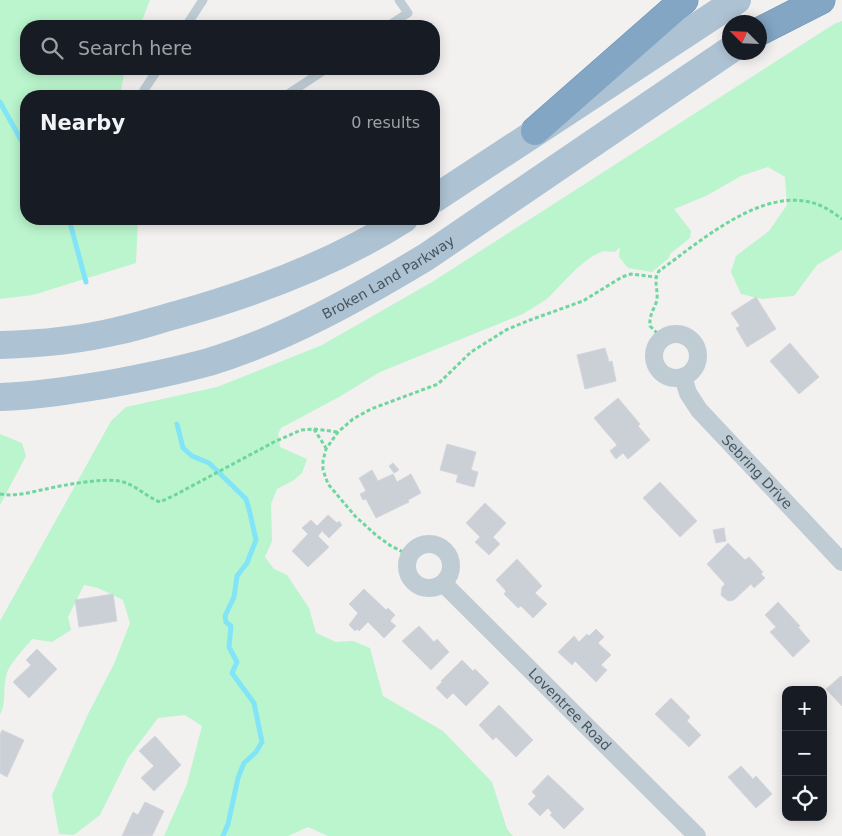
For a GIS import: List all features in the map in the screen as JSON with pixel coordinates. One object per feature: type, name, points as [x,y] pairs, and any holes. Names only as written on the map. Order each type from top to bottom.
[{"type":"highway","points":[[535,131],[684,0]]},
{"type":"highway","points":[[767,27],[821,0]]},
{"type":"main road","points":[[440,195],[737,0]]},
{"type":"main road","points":[[767,25],[802,0]]},
{"type":"main road","name":"Broken Land Parkway","points":[[0,397],[76,390],[209,362],[327,314],[378,286],[426,256],[722,55]]},
{"type":"main road","points":[[0,345],[71,339],[117,331],[248,293],[306,270],[354,247],[393,225]]},
{"type":"street","points":[[679,333],[689,337],[695,344],[698,353],[696,366],[683,377],[673,378],[666,376],[660,372],[655,363],[654,352],[656,345],[662,338],[670,334],[679,333]]},
{"type":"street","name":"Sebring Drive","points":[[683,377],[688,393],[699,410],[842,562]]},
{"type":"street","points":[[432,544],[442,548],[449,556],[451,564],[450,575],[444,583],[434,588],[422,588],[412,582],[407,573],[406,564],[409,555],[414,549],[432,544]]},
{"type":"street","name":"Loventree Road","points":[[444,583],[696,836]]},
{"type":"lane","points":[[190,20],[203,0]]},
{"type":"lane","points":[[397,20],[408,13],[399,0]]},
{"type":"lane","points":[[144,90],[154,75]]},
{"type":"lane","points":[[294,90],[317,75]]},
{"type":"path","points":[[662,338],[650,326],[649,318],[657,298],[655,277],[659,271],[701,240],[738,216],[756,207],[778,202],[803,200],[820,205],[842,219]]},
{"type":"path","points":[[409,555],[377,536],[356,516],[328,484],[323,470],[323,461],[326,449],[338,432],[353,419],[371,409],[438,384],[471,352],[506,330],[583,301],[622,277],[631,274],[655,277]]},
{"type":"path","points":[[0,494],[22,494],[55,487],[118,481],[133,486],[150,498],[160,502],[274,442],[301,430],[314,429],[338,432]]},
{"type":"path","points":[[314,429],[326,449]]},
{"type":"green space","points":[[0,0],[150,0],[142,20],[20,20],[20,75],[124,75],[121,90],[20,90],[20,225],[138,225],[136,263],[33,295],[0,299]]},
{"type":"green space","points":[[842,21],[842,250],[817,265],[794,296],[762,299],[741,294],[731,272],[736,256],[769,231],[787,205],[785,177],[768,167],[741,176],[706,196],[674,209],[691,231],[690,238],[652,272],[628,268],[619,257],[620,247],[615,252],[603,251],[591,257],[576,269],[547,299],[523,314],[380,372],[339,397],[281,428],[278,434],[280,447],[307,459],[302,473],[294,480],[277,489],[271,504],[272,541],[265,557],[274,569],[287,575],[309,608],[316,633],[336,642],[353,641],[370,648],[383,696],[443,731],[492,782],[507,829],[513,836],[328,836],[308,827],[288,836],[164,836],[187,784],[202,726],[185,715],[158,718],[128,758],[100,815],[74,835],[59,834],[52,795],[88,714],[114,664],[130,623],[123,600],[98,588],[84,585],[68,617],[71,630],[52,642],[32,639],[11,665],[7,673],[0,715],[0,621],[111,421],[126,407],[217,387],[322,345],[432,282],[834,24]]},
{"type":"green space","points":[[0,434],[22,443],[26,456],[0,505]]},
{"type":"building","points":[[756,297],[776,329],[747,347],[736,328],[740,326],[731,313]]},
{"type":"building","points":[[790,343],[819,377],[799,394],[770,361]]},
{"type":"building","points":[[605,348],[609,362],[612,361],[616,381],[585,389],[577,355]]},
{"type":"building","points":[[618,398],[640,424],[638,426],[650,440],[628,459],[623,453],[616,459],[610,451],[617,445],[594,418]]},
{"type":"building","points":[[447,444],[476,452],[471,470],[478,472],[474,487],[456,482],[458,475],[440,470]]},
{"type":"building","points":[[393,463],[399,470],[394,473],[389,466]]},
{"type":"building","points":[[372,470],[378,481],[393,474],[397,482],[411,474],[421,493],[408,500],[409,502],[376,518],[366,499],[363,500],[360,494],[366,491],[359,478]]},
{"type":"building","points":[[660,482],[697,521],[680,537],[643,498]]},
{"type":"building","points":[[485,503],[506,523],[493,537],[500,544],[489,555],[475,542],[480,537],[466,523]]},
{"type":"building","points":[[328,515],[337,523],[339,521],[342,525],[329,538],[322,531],[318,536],[329,547],[308,567],[292,551],[308,534],[302,528],[311,520],[317,526]]},
{"type":"building","points":[[724,528],[726,541],[716,543],[713,530]]},
{"type":"building","points":[[728,543],[745,560],[749,557],[763,572],[761,574],[765,578],[754,588],[751,584],[734,600],[728,601],[721,595],[722,587],[725,584],[707,564]]},
{"type":"building","points":[[517,559],[542,586],[535,593],[547,604],[533,618],[521,606],[518,608],[504,594],[506,591],[496,580]]},
{"type":"building","points":[[364,589],[386,610],[388,608],[395,615],[390,621],[396,626],[384,638],[368,622],[359,631],[357,629],[355,631],[349,625],[358,613],[349,604]]},
{"type":"building","points":[[113,594],[117,621],[79,627],[75,600]]},
{"type":"building","points":[[778,602],[800,626],[798,627],[810,641],[793,657],[770,632],[776,627],[765,615]]},
{"type":"building","points":[[419,626],[434,642],[437,639],[449,652],[431,670],[402,641]]},
{"type":"building","points":[[596,629],[604,637],[598,643],[611,655],[601,665],[607,670],[596,682],[575,661],[572,665],[558,652],[574,636],[579,642]]},
{"type":"building","points":[[37,649],[57,669],[29,698],[13,682],[31,665],[26,660]]},
{"type":"building","points":[[462,660],[473,671],[475,669],[489,683],[466,706],[453,693],[447,699],[436,688]]},
{"type":"building","points":[[842,677],[842,706],[827,690]]},
{"type":"building","points":[[671,698],[690,717],[687,721],[701,735],[689,747],[655,714]]},
{"type":"building","points":[[499,705],[533,740],[516,757],[496,737],[493,740],[479,725]]},
{"type":"building","points":[[2,730],[24,740],[7,777],[0,773],[0,735]]},
{"type":"building","points":[[155,736],[181,765],[154,791],[141,778],[154,766],[139,751]]},
{"type":"building","points":[[741,766],[753,779],[756,776],[772,794],[756,808],[728,777]]},
{"type":"building","points":[[548,775],[584,809],[564,829],[550,815],[552,813],[548,808],[540,816],[528,804],[536,796],[532,792]]},
{"type":"building","points":[[145,802],[164,811],[152,836],[122,836],[133,812],[138,815]]},
{"type":"waterway","points":[[0,102],[20,138]]},
{"type":"waterway","points":[[71,225],[86,282]]},
{"type":"waterway","points":[[177,424],[183,448],[192,456],[209,463],[246,499],[256,540],[247,563],[237,576],[234,597],[225,616],[226,622],[231,626],[229,647],[237,662],[232,673],[254,703],[262,742],[256,752],[244,763],[238,778],[228,824],[223,836]]}]
